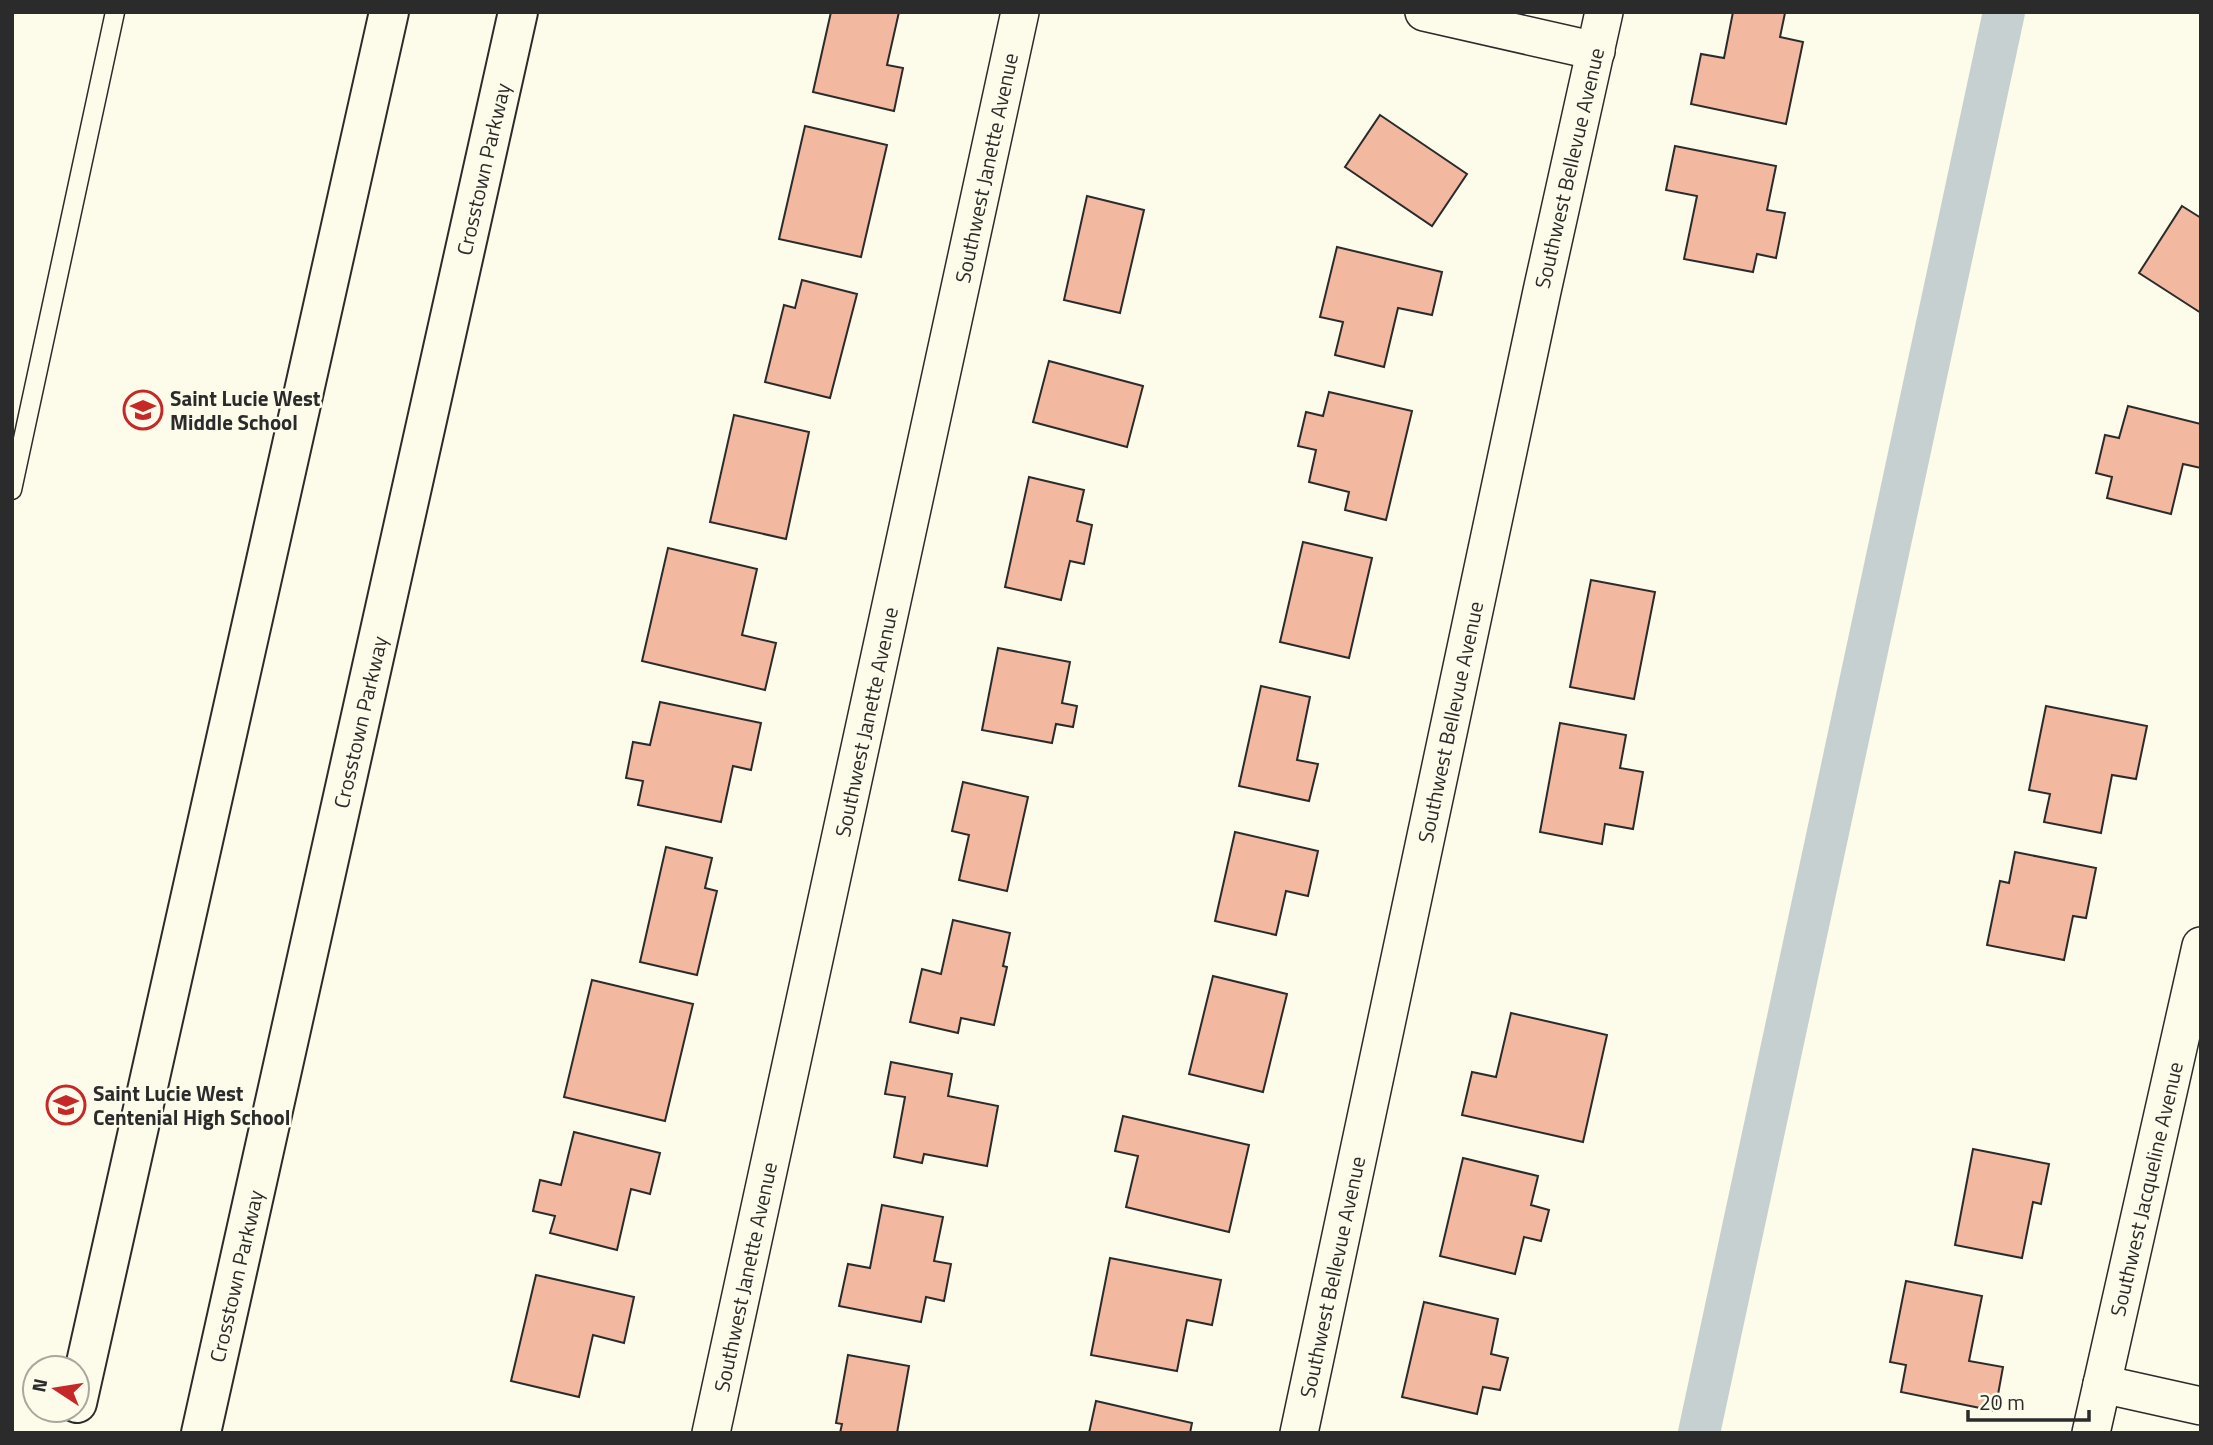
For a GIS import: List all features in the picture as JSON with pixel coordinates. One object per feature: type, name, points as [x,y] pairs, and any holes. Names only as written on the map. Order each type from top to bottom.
[{"type":"main road","points":[[88,1354],[389,12]]},
{"type":"main road","name":"Crosstown Parkway","points":[[201,1433],[518,12]]},
{"type":"street","name":"Southwest Janette Avenue","points":[[711,1433],[1020,12]]},
{"type":"street","points":[[1424,12],[1596,51]]},
{"type":"street","name":"Southwest Bellevue Avenue","points":[[1299,1433],[1604,12]]},
{"type":"street","name":"Southwest Jacqueline Avenue","points":[[2091,1433],[2201,946]]},
{"type":"street","points":[[2102,1384],[2201,1406]]},
{"type":"lane","points":[[12,489],[115,12]]},
{"type":"building","points":[[831,12],[899,12],[887,65],[903,68],[894,111],[813,92]]},
{"type":"building","points":[[1733,12],[1785,13],[1780,37],[1803,42],[1786,124],[1691,104],[1701,54],[1724,58]]},
{"type":"building","points":[[1380,115],[1467,174],[1432,226],[1345,167]]},
{"type":"building","points":[[805,126],[887,145],[861,257],[779,239]]},
{"type":"building","points":[[1675,146],[1776,166],[1767,210],[1785,213],[1776,258],[1757,254],[1753,272],[1684,259],[1697,196],[1666,190]]},
{"type":"building","points":[[1087,196],[1144,210],[1120,313],[1064,300]]},
{"type":"building","points":[[2182,206],[2201,218],[2201,313],[2139,273]]},
{"type":"building","points":[[1337,247],[1442,272],[1432,315],[1398,308],[1384,367],[1335,355],[1343,322],[1320,317]]},
{"type":"building","points":[[802,280],[857,294],[830,398],[765,382],[784,305],[795,308]]},
{"type":"building","points":[[1049,361],[1143,386],[1127,447],[1033,422]]},
{"type":"building","points":[[1329,392],[1412,411],[1386,520],[1345,510],[1349,492],[1309,482],[1316,450],[1298,446],[1306,412],[1323,416]]},
{"type":"building","points":[[2128,406],[2201,424],[2201,468],[2183,464],[2171,514],[2107,498],[2112,477],[2096,473],[2105,435],[2119,438]]},
{"type":"building","points":[[734,415],[809,432],[786,539],[710,522]]},
{"type":"building","points":[[1029,477],[1084,490],[1077,521],[1092,525],[1084,564],[1070,561],[1061,600],[1005,587]]},
{"type":"building","points":[[1303,542],[1372,558],[1349,658],[1280,642]]},
{"type":"building","points":[[668,548],[757,569],[742,635],[776,643],[765,690],[642,661]]},
{"type":"building","points":[[1591,580],[1655,592],[1634,699],[1570,687]]},
{"type":"building","points":[[998,648],[1070,662],[1062,703],[1077,706],[1073,727],[1056,724],[1052,743],[982,730]]},
{"type":"building","points":[[1261,686],[1310,697],[1297,760],[1318,764],[1309,801],[1239,786]]},
{"type":"building","points":[[660,702],[761,723],[751,770],[733,766],[721,822],[638,805],[643,781],[626,778],[633,742],[650,745]]},
{"type":"building","points":[[2046,706],[2147,726],[2136,779],[2112,775],[2101,833],[2044,822],[2050,794],[2029,790]]},
{"type":"building","points":[[1560,723],[1626,735],[1620,768],[1643,772],[1633,829],[1605,824],[1602,844],[1540,832]]},
{"type":"building","points":[[963,782],[1028,797],[1007,891],[959,880],[969,835],[952,831]]},
{"type":"building","points":[[1235,832],[1318,851],[1308,896],[1286,891],[1276,935],[1215,921]]},
{"type":"building","points":[[666,847],[712,858],[705,888],[717,891],[697,975],[640,962]]},
{"type":"building","points":[[2015,852],[2096,868],[2086,918],[2073,916],[2064,960],[1987,945],[2000,881],[2009,883]]},
{"type":"building","points":[[953,920],[1010,933],[1003,966],[1007,967],[994,1025],[961,1018],[958,1033],[910,1022],[922,969],[941,974]]},
{"type":"building","points":[[1213,976],[1287,994],[1263,1092],[1189,1074]]},
{"type":"building","points":[[592,980],[693,1004],[665,1121],[564,1097]]},
{"type":"building","points":[[1511,1013],[1607,1035],[1583,1142],[1462,1115],[1472,1072],[1496,1077]]},
{"type":"building","points":[[891,1062],[952,1074],[948,1096],[998,1106],[987,1166],[924,1154],[922,1163],[894,1157],[905,1097],[885,1094]]},
{"type":"building","points":[[1123,1116],[1249,1145],[1229,1232],[1126,1207],[1138,1156],[1115,1151]]},
{"type":"building","points":[[574,1132],[660,1153],[650,1194],[631,1189],[617,1250],[550,1233],[555,1216],[533,1211],[540,1180],[561,1185]]},
{"type":"building","points":[[1973,1149],[2049,1164],[2041,1204],[2033,1202],[2022,1258],[1955,1245]]},
{"type":"building","points":[[1463,1158],[1538,1176],[1531,1205],[1549,1210],[1541,1241],[1524,1237],[1515,1274],[1440,1256]]},
{"type":"building","points":[[882,1205],[943,1217],[934,1261],[951,1264],[944,1301],[926,1297],[921,1322],[839,1306],[848,1264],[870,1268]]},
{"type":"building","points":[[1110,1258],[1221,1280],[1212,1325],[1187,1320],[1177,1371],[1091,1355]]},
{"type":"building","points":[[536,1275],[634,1297],[624,1343],[593,1335],[579,1397],[511,1381]]},
{"type":"building","points":[[1906,1281],[1982,1296],[1969,1361],[2003,1367],[1995,1411],[1901,1392],[1906,1365],[1890,1362]]},
{"type":"building","points":[[1424,1302],[1498,1319],[1491,1354],[1508,1358],[1500,1390],[1483,1387],[1477,1414],[1402,1397]]},
{"type":"building","points":[[848,1355],[909,1366],[897,1433],[840,1433],[842,1424],[836,1423]]},
{"type":"building","points":[[1096,1401],[1192,1423],[1190,1433],[1089,1433]]},
{"type":"waterway","points":[[1699,1433],[2004,12]]},
{"type":"place","name":"Saint Lucie West Middle School","points":[[143,410]]},
{"type":"place","name":"Saint Lucie West Centenial High School","points":[[66,1105]]}]
